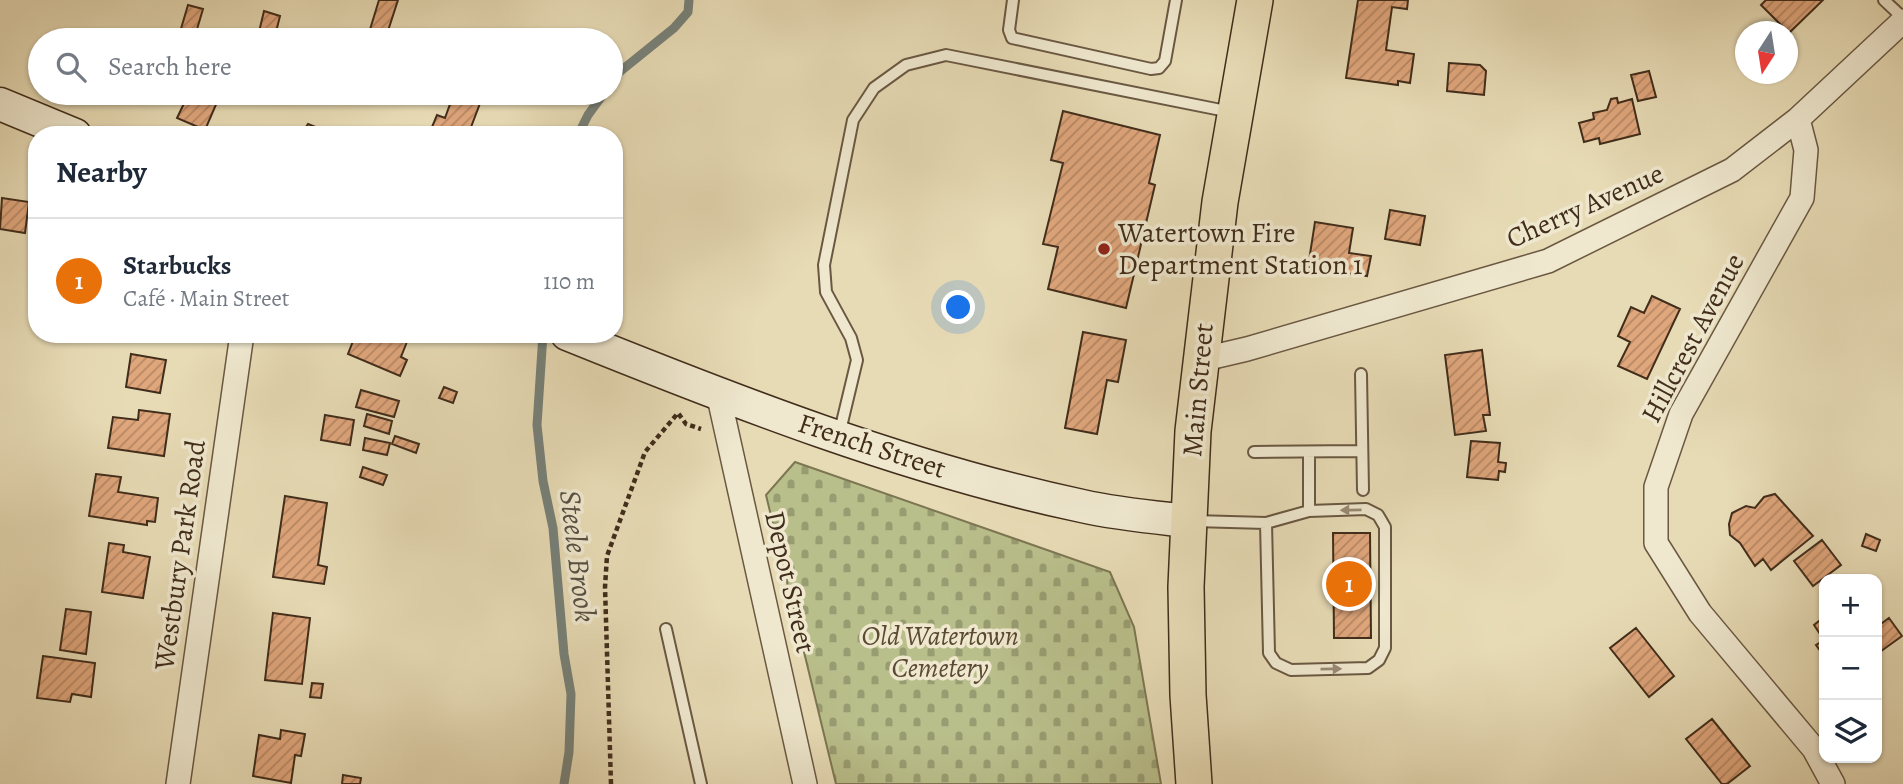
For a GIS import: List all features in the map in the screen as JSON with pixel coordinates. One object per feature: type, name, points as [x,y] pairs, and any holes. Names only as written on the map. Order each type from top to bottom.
[{"type":"main road","name":"Main Street","points":[[1194,784],[1187,668],[1186,587],[1200,359],[1220,202],[1255,0]]},
{"type":"street","name":"Cherry Avenue","points":[[1200,359],[1260,345],[1548,261],[1732,170],[1798,119],[1903,20]]},
{"type":"street","points":[[0,104],[53,126]]},
{"type":"street","name":"Hillcrest Avenue","points":[[1798,119],[1806,150],[1802,198],[1681,414],[1656,487],[1656,543],[1700,613],[1814,749],[1833,784]]},
{"type":"street","name":"Westbury Park Road","points":[[178,784],[241,343]]},
{"type":"street","name":"French Street","points":[[590,343],[839,437],[1039,496],[1115,512],[1188,521]]},
{"type":"street","name":"Depot Street","points":[[718,393],[805,784]]},
{"type":"lane","points":[[1013,0],[1009,30],[1012,38],[1151,69],[1159,68],[1165,61],[1176,0]]},
{"type":"lane","points":[[1884,0],[1903,20]]},
{"type":"lane","points":[[839,437],[857,360],[851,338],[826,292],[824,265],[853,120],[874,88],[906,65],[946,55],[1237,114]]},
{"type":"lane","points":[[1361,374],[1363,490]]},
{"type":"lane","points":[[1254,452],[1362,451]]},
{"type":"lane","points":[[1309,510],[1310,452]]},
{"type":"lane","points":[[1188,521],[1266,523],[1309,510],[1366,509],[1378,515],[1385,527],[1385,648],[1379,660],[1368,668],[1291,670],[1276,663],[1269,653],[1266,523]]},
{"type":"lane","points":[[666,629],[701,784]]},
{"type":"path","points":[[611,784],[605,587],[607,556],[645,452],[678,413],[686,424]]},
{"type":"green space","name":"Old Watertown Cemetery","points":[[795,462],[1110,572],[1134,627],[1161,784],[836,784],[766,495]]},
{"type":"building","points":[[379,0],[398,0],[389,28],[370,28]]},
{"type":"building","points":[[1358,0],[1408,0],[1407,9],[1392,7],[1386,50],[1414,54],[1410,83],[1398,81],[1398,85],[1346,78]]},
{"type":"building","points":[[1766,0],[1823,0],[1798,24],[1798,21],[1777,21],[1761,5]]},
{"type":"building","points":[[188,5],[203,9],[197,28],[181,28]]},
{"type":"building","points":[[264,11],[280,16],[277,28],[260,28]]},
{"type":"building","points":[[1449,63],[1480,65],[1486,71],[1484,95],[1447,91]]},
{"type":"building","points":[[1649,71],[1656,97],[1638,101],[1631,75]]},
{"type":"building","points":[[1617,98],[1618,103],[1632,99],[1640,134],[1600,144],[1599,138],[1584,142],[1579,123],[1594,119],[1593,113],[1607,110],[1611,99]]},
{"type":"building","points":[[183,105],[216,105],[207,126],[196,126],[177,118]]},
{"type":"building","points":[[450,105],[479,105],[471,126],[432,126],[437,115],[445,118]]},
{"type":"building","points":[[1063,111],[1160,135],[1149,183],[1155,185],[1126,308],[1048,289],[1058,247],[1043,244],[1063,163],[1051,160]]},
{"type":"building","points":[[2,198],[28,202],[25,233],[0,229]]},
{"type":"building","points":[[1390,210],[1425,216],[1420,245],[1385,239]]},
{"type":"building","points":[[1315,222],[1353,228],[1349,253],[1371,256],[1367,276],[1308,267]]},
{"type":"building","points":[[1652,296],[1680,309],[1647,379],[1618,366],[1630,342],[1618,336],[1631,307],[1644,313]]},
{"type":"building","points":[[1083,332],[1126,340],[1118,382],[1107,380],[1097,434],[1065,428]]},
{"type":"building","points":[[352,343],[406,343],[401,357],[407,360],[400,376],[348,354]]},
{"type":"building","points":[[1482,350],[1490,415],[1483,415],[1486,431],[1455,435],[1445,355]]},
{"type":"building","points":[[131,354],[166,360],[160,393],[126,387]]},
{"type":"building","points":[[444,387],[457,392],[453,403],[439,398]]},
{"type":"building","points":[[361,390],[399,401],[394,417],[356,407]]},
{"type":"building","points":[[139,410],[170,414],[164,456],[108,448],[113,417],[138,420]]},
{"type":"building","points":[[367,414],[392,421],[389,434],[364,426]]},
{"type":"building","points":[[325,415],[354,420],[350,445],[321,440]]},
{"type":"building","points":[[395,436],[419,444],[416,453],[392,444]]},
{"type":"building","points":[[365,438],[390,443],[387,455],[363,450]]},
{"type":"building","points":[[1471,441],[1500,443],[1498,462],[1506,463],[1505,472],[1499,471],[1498,480],[1467,477]]},
{"type":"building","points":[[363,467],[387,475],[383,485],[360,477]]},
{"type":"building","points":[[96,474],[121,477],[118,492],[158,498],[155,522],[147,521],[147,525],[89,516]]},
{"type":"building","points":[[1775,494],[1813,536],[1771,570],[1763,559],[1755,566],[1740,543],[1730,535],[1729,524],[1732,513],[1746,506],[1755,508],[1764,497]]},
{"type":"building","points":[[285,496],[327,503],[318,565],[327,567],[324,584],[273,577]]},
{"type":"building","points":[[1333,533],[1370,533],[1371,638],[1334,638]]},
{"type":"building","points":[[1866,534],[1880,540],[1876,551],[1862,546]]},
{"type":"building","points":[[1822,540],[1841,565],[1829,574],[1819,574],[1819,582],[1813,586],[1794,561]]},
{"type":"building","points":[[109,543],[124,545],[123,552],[150,557],[143,598],[102,592]]},
{"type":"building","points":[[66,609],[91,612],[86,654],[60,650]]},
{"type":"building","points":[[273,613],[310,618],[302,684],[265,680]]},
{"type":"building","points":[[1889,618],[1902,636],[1882,650],[1882,637],[1882,623]]},
{"type":"building","points":[[1636,628],[1674,676],[1649,697],[1610,648]]},
{"type":"building","points":[[43,656],[95,663],[91,697],[72,694],[70,702],[37,698]]},
{"type":"building","points":[[312,683],[323,684],[321,698],[310,697]]},
{"type":"building","points":[[1712,719],[1750,766],[1727,784],[1722,784],[1686,739]]},
{"type":"building","points":[[281,730],[305,734],[301,756],[295,755],[291,783],[253,776],[259,735],[280,739]]},
{"type":"building","points":[[343,775],[361,778],[360,784],[342,784]]},
{"type":"waterway","name":"Steele Brook","points":[[623,69],[674,28],[688,12],[689,0]]},
{"type":"waterway","name":"Steele Brook","points":[[582,126],[595,105]]},
{"type":"waterway","name":"Steele Brook","points":[[542,343],[537,425],[543,481],[553,528],[564,654],[571,694],[569,752],[564,784]]},
{"type":"place","name":"Watertown Fire Department Station 1","points":[[1104,249]]},
{"type":"place","name":"Starbucks","points":[[1349,584]]}]
